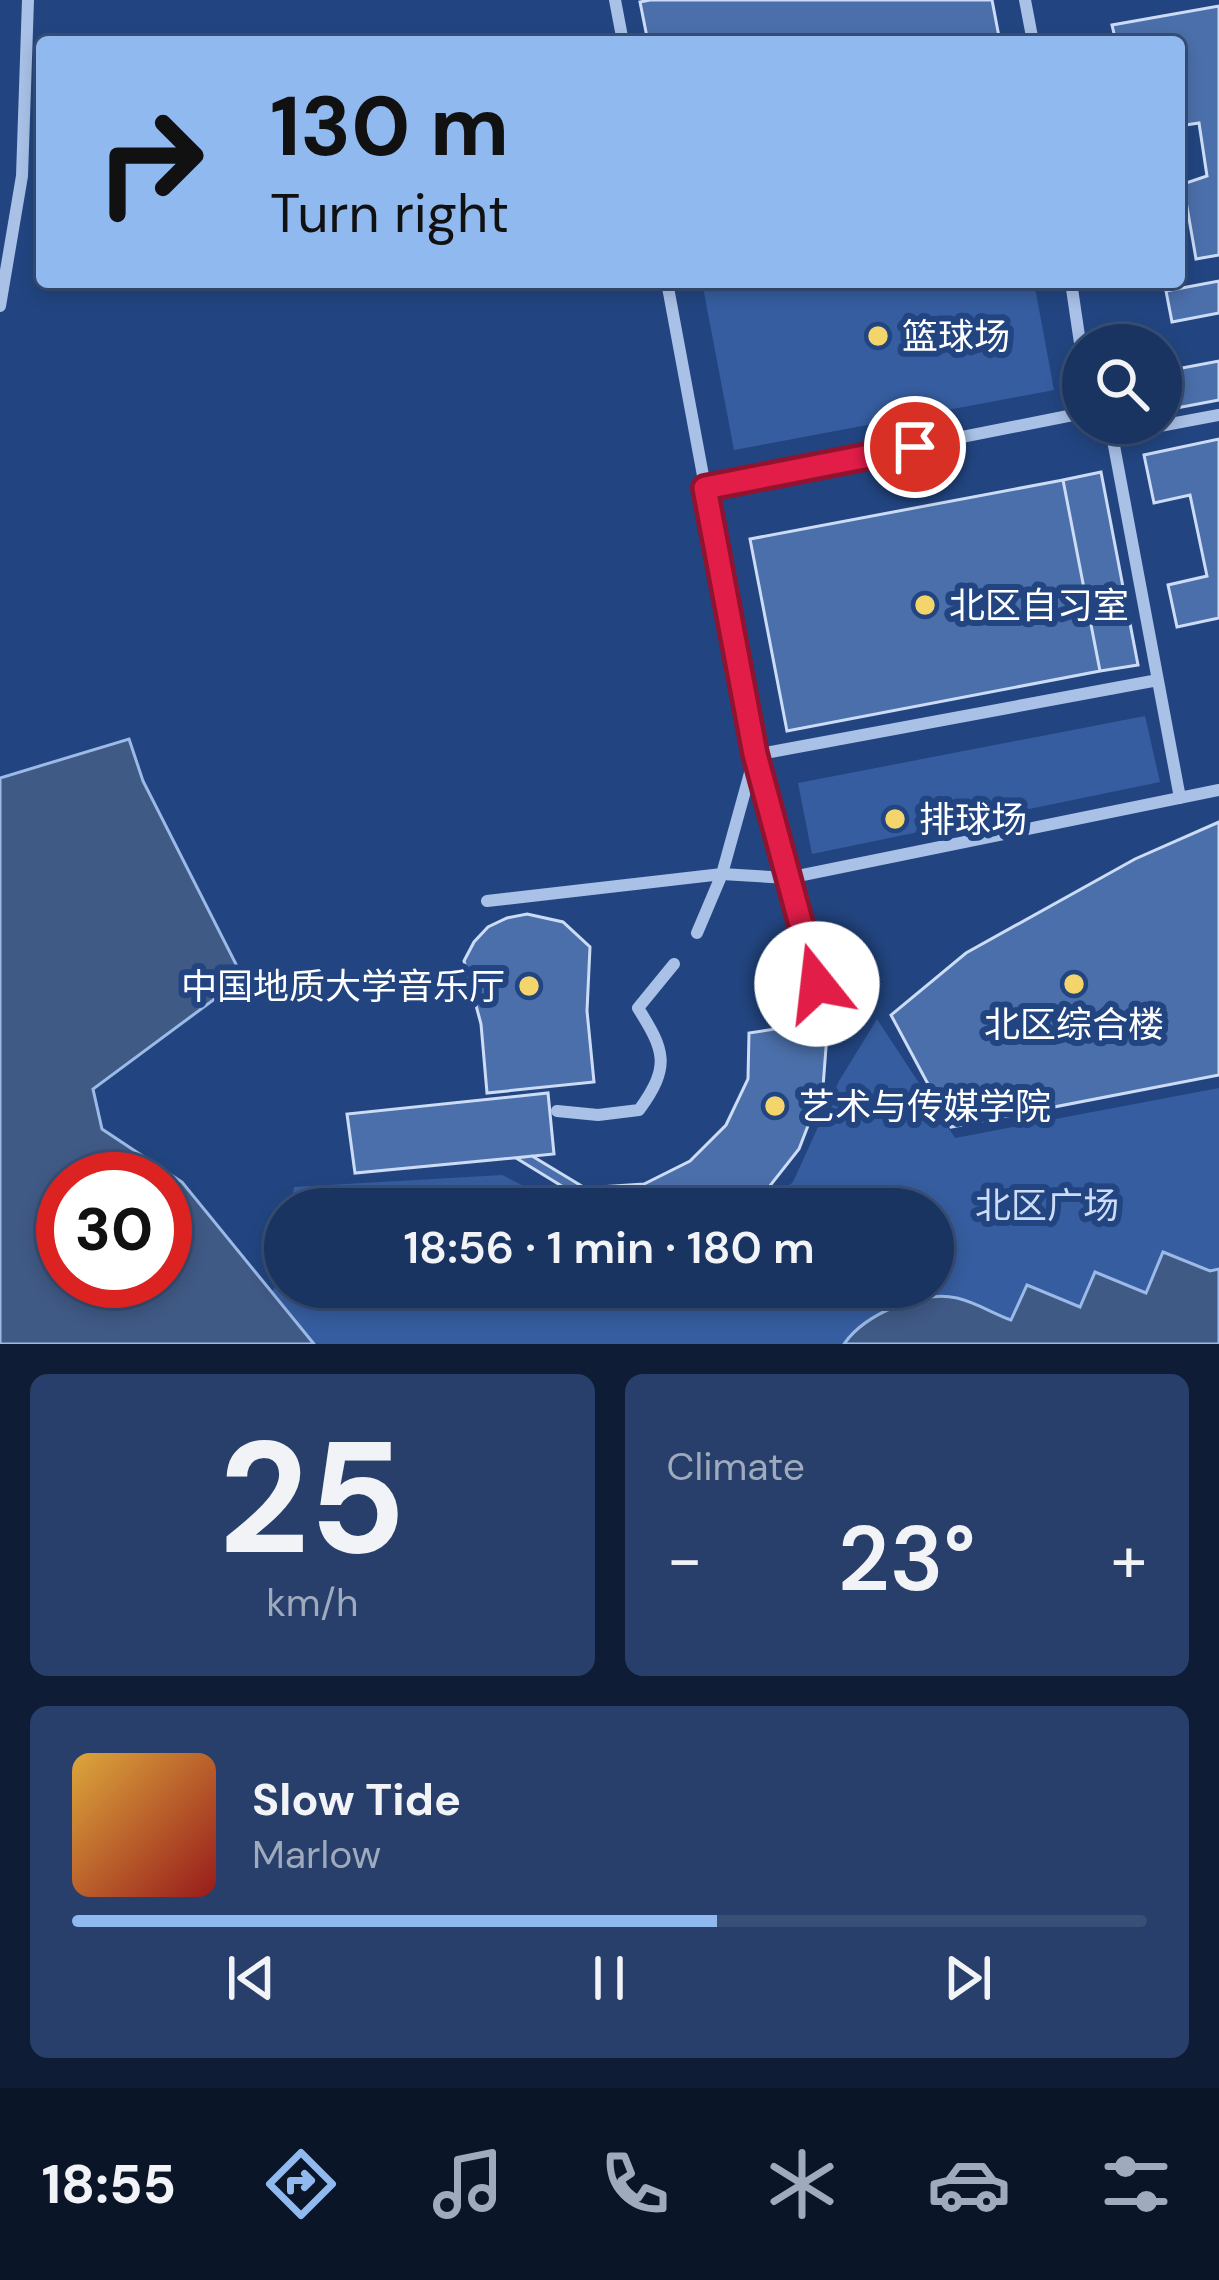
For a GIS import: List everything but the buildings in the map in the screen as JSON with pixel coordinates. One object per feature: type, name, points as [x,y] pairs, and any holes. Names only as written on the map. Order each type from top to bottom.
[{"type":"street","points":[[0,306],[22,176],[28,0]]},
{"type":"street","points":[[615,0],[622,36]]},
{"type":"street","points":[[1025,0],[1032,36]]},
{"type":"street","points":[[669,288],[755,754],[826,1019]]},
{"type":"street","points":[[1072,288],[1077,324]]},
{"type":"street","points":[[1182,422],[1219,416]]},
{"type":"street","points":[[705,488],[1062,417]]},
{"type":"street","points":[[1114,444],[1180,798]]},
{"type":"street","points":[[755,754],[1159,680]]},
{"type":"street","points":[[697,933],[722,874],[755,754]]},
{"type":"street","points":[[488,901],[722,874],[788,878],[1219,790]]},
{"type":"street","points":[[557,1111],[598,1115],[639,1110],[657,1086],[662,1045],[638,1008],[674,964]]},
{"type":"green space","name":"篮球场","points":[[703,288],[1035,288],[1054,390],[734,450]]},
{"type":"green space","name":"排球场","points":[[1145,716],[1160,782],[812,854],[798,783]]},
{"type":"green space","name":"北区广场","points":[[877,1019],[955,1138],[1219,1088],[1219,1269],[1147,1293],[1012,1321],[954,1297],[954,1188],[786,1188],[839,1081]]},
{"type":"green space","points":[[502,1175],[528,1188],[294,1188]]},
{"type":"green space","name":"北区广场","points":[[285,1308],[924,1308],[851,1335],[844,1344],[314,1344]]},
{"type":"shaded area","points":[[129,739],[143,781],[243,978],[93,1089],[102,1129],[137,1152],[36,1152],[36,1308],[192,1308],[192,1194],[264,1283],[264,1308],[285,1308],[314,1344],[0,1344],[0,778]]},
{"type":"shaded area","points":[[1163,1252],[1210,1271],[1219,1269],[1219,1344],[844,1344],[865,1323],[893,1308],[954,1308],[954,1298],[1011,1320],[1027,1285],[1080,1307],[1095,1272],[1146,1293]]},
{"type":"place","name":"篮球场","points":[[878,336]]},
{"type":"place","name":"北区自习室","points":[[925,605]]},
{"type":"place","name":"排球场","points":[[895,819]]},
{"type":"place","name":"北区综合楼","points":[[1074,984]]},
{"type":"place","name":"中国地质大学音乐厅","points":[[529,986]]},
{"type":"place","name":"艺术与传媒学院","points":[[775,1106]]},
{"type":"route","points":[[817,984],[755,754],[705,488],[915,447]]}]
